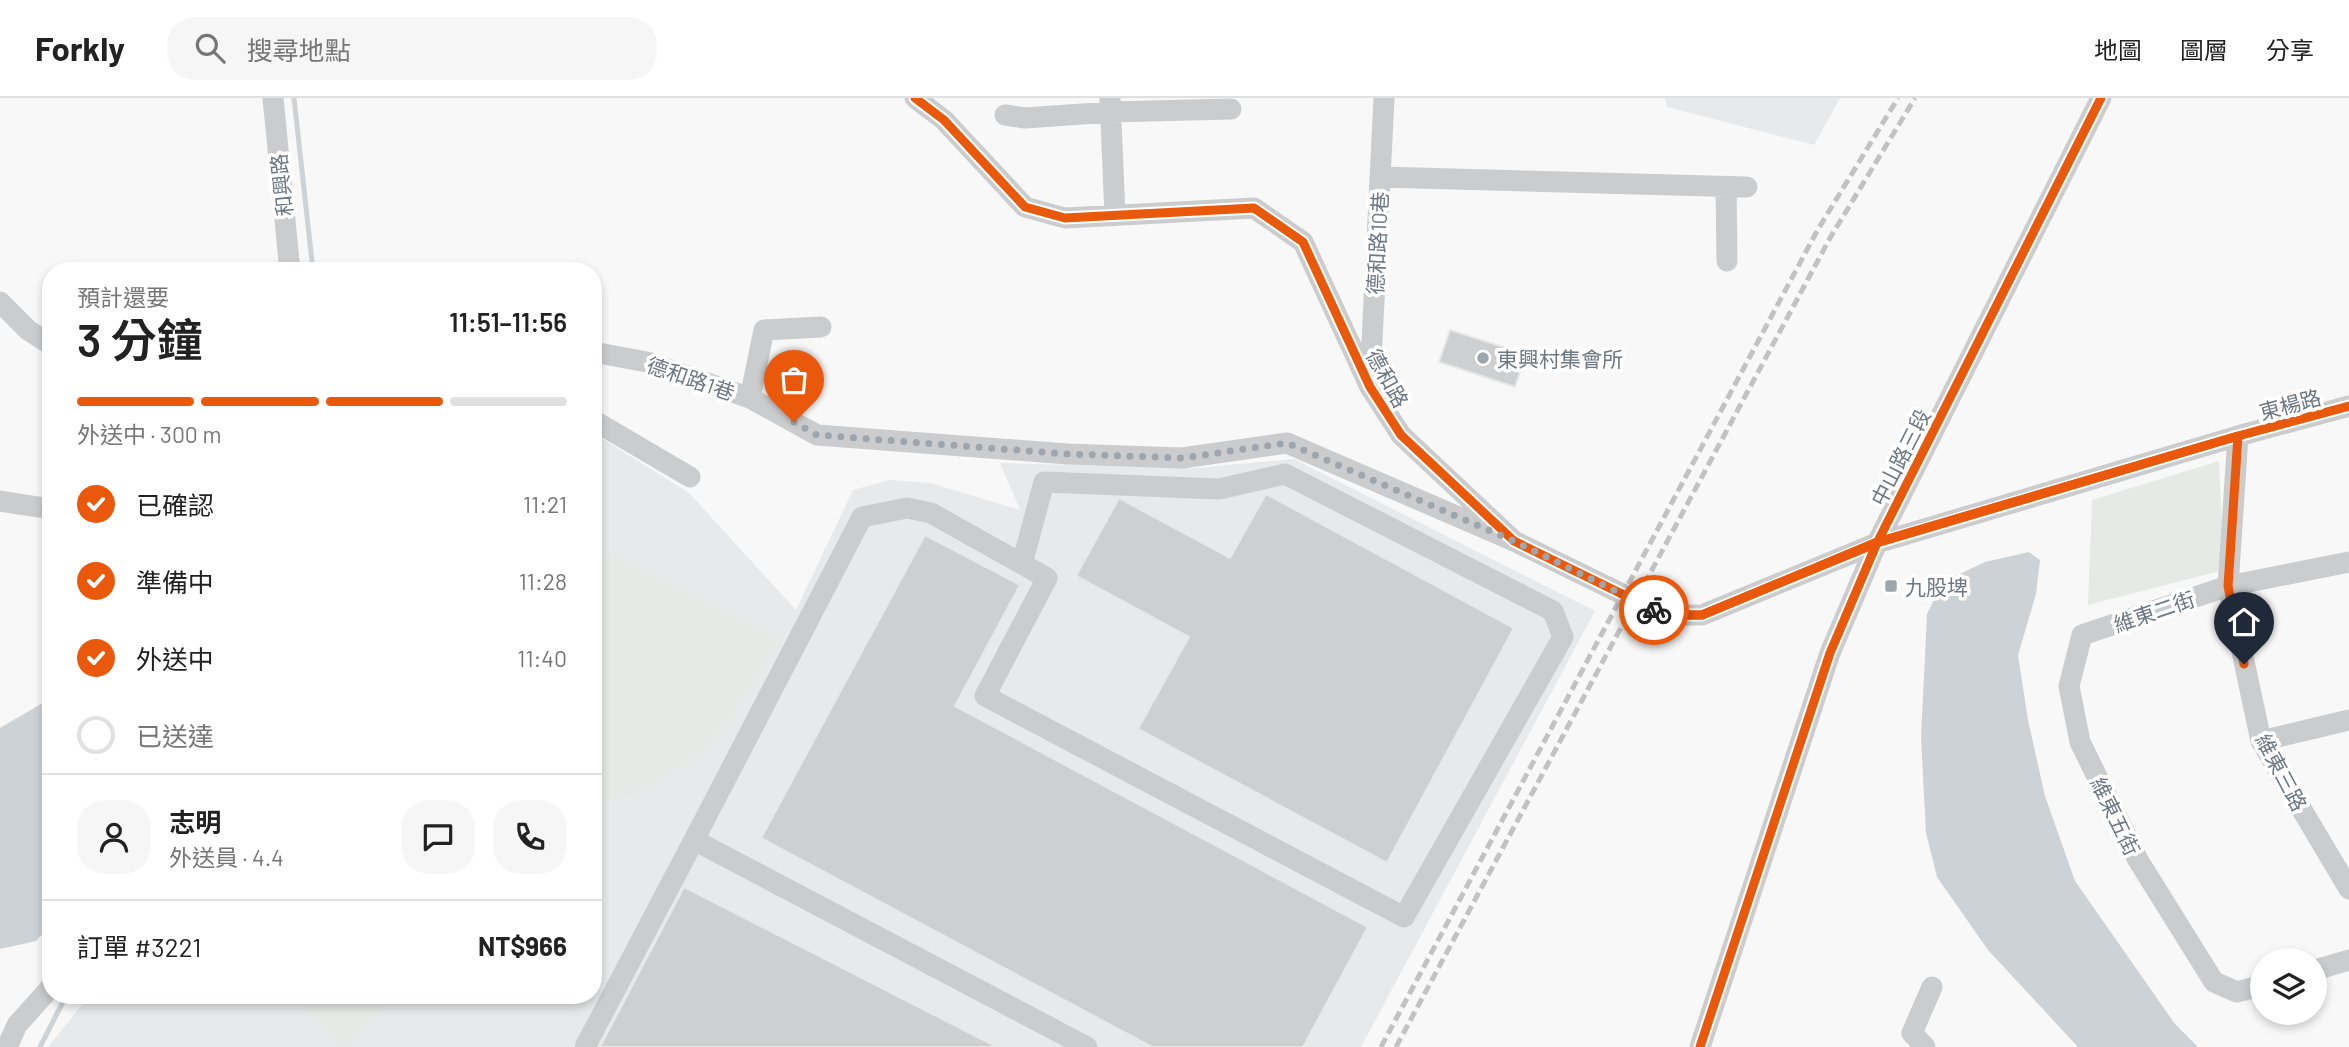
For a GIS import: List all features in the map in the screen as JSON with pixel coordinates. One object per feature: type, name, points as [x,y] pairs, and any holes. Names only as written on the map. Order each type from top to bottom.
[{"type":"street","name":"和興路","points":[[273,98],[289,262]]},
{"type":"street","name":"德和路","points":[[915,98],[944,120],[1025,207],[1065,218],[1254,208],[1303,242],[1370,387],[1401,435],[1514,541],[1665,615],[1702,615],[1877,542]]},
{"type":"street","name":"德和路10巷","points":[[1370,387],[1384,98]]},
{"type":"street","name":"中山路三段","points":[[1700,1047],[1830,653],[1877,542],[2101,98]]},
{"type":"street","points":[[1110,105],[1115,215]]},
{"type":"street","points":[[1005,115],[1025,118],[1110,105],[1231,109]]},
{"type":"street","points":[[1380,177],[1737,187],[1727,261]]},
{"type":"street","points":[[0,302],[28,330],[42,339]]},
{"type":"street","points":[[750,398],[764,330],[821,327]]},
{"type":"street","name":"德和路1巷","points":[[602,354],[647,362],[750,398],[817,435],[1068,454],[1182,458],[1287,443],[1514,541]]},
{"type":"street","name":"東楊路","points":[[1877,542],[2238,436],[2349,407]]},
{"type":"street","points":[[602,425],[690,477]]},
{"type":"street","name":"維東三路","points":[[2238,436],[2228,586],[2261,741],[2349,889]]},
{"type":"street","points":[[585,1047],[862,517],[907,508],[931,513],[1022,564],[1047,578],[985,696],[1404,917],[1563,637],[1553,611],[1284,474],[1219,489],[1044,482],[1022,564]]},
{"type":"street","points":[[0,501],[42,508]]},
{"type":"street","name":"維東二街","points":[[2082,635],[2228,586],[2349,562]]},
{"type":"street","name":"維東五街","points":[[2082,635],[2069,687],[2080,741],[2138,860],[2214,982],[2237,992],[2250,988]]},
{"type":"street","points":[[2261,741],[2349,720]]},
{"type":"street","points":[[694,840],[1087,1047]]},
{"type":"street","points":[[2327,966],[2349,960]]},
{"type":"street","points":[[1924,1047],[1912,1033],[1932,987]]},
{"type":"street","points":[[7,1047],[17,1025],[42,997]]},
{"type":"shaded area","points":[[1665,98],[1840,98],[1814,145],[1667,107]]},
{"type":"shaded area","points":[[602,439],[688,492],[796,610],[853,490],[889,480],[931,483],[1020,510],[1000,463],[1195,468],[1294,459],[1595,611],[1361,1047],[48,1047],[83,1004],[602,1004]]},
{"type":"shaded area","points":[[2219,461],[2224,570],[2088,605],[2092,500]]},
{"type":"shaded area","points":[[602,550],[779,639],[743,699],[707,745],[660,780],[602,801]]},
{"type":"shaded area","points":[[2029,552],[2040,560],[2036,594],[2018,655],[2028,720],[2045,796],[2075,881],[2175,1024],[2198,1047],[2078,1047],[1988,950],[1937,877],[1926,833],[1921,737],[1927,614],[1943,582],[1985,562]]},
{"type":"shaded area","points":[[42,703],[42,935],[36,941],[0,949],[0,728]]},
{"type":"shaded area","points":[[300,1004],[384,1004],[344,1046]]},
{"type":"building","name":"東興村集會所","points":[[1450,330],[1526,354],[1515,387],[1439,362]]},
{"type":"building","points":[[1266,494],[1514,628],[1387,863],[1138,729],[1189,637],[1076,576],[1119,498],[1230,558]]},
{"type":"building","points":[[925,535],[1020,585],[955,706],[1368,927],[1303,1047],[1152,1047],[761,838]]},
{"type":"building","points":[[684,887],[997,1047],[600,1047]]},
{"type":"waterway","points":[[294,98],[312,262]]},
{"type":"waterway","points":[[40,1047],[62,1004]]},
{"type":"railway","points":[[1381,1047],[1817,231],[1898,98]]},
{"type":"railway","points":[[1396,1047],[1830,238],[1915,98]]},
{"type":"cycle path","points":[[915,98],[944,120],[1025,207],[1065,218],[1254,208],[1303,242],[1370,387],[1401,435],[1514,541],[1665,615],[1702,615],[1877,543],[2238,436],[2349,406]]},
{"type":"cycle path","points":[[1700,1047],[1830,653],[1877,543],[2101,98]]},
{"type":"way so far","points":[[794,422],[817,435],[1068,454],[1182,458],[1287,443],[1514,541],[1654,610]]},
{"type":"place","name":"東興村集會所","points":[[1483,358]]},
{"type":"place","name":"九股埤","points":[[1891,586]]},
{"type":"route","points":[[1654,610],[1665,615],[1702,615],[1877,542],[2238,436],[2228,586],[2244,664]]}]
